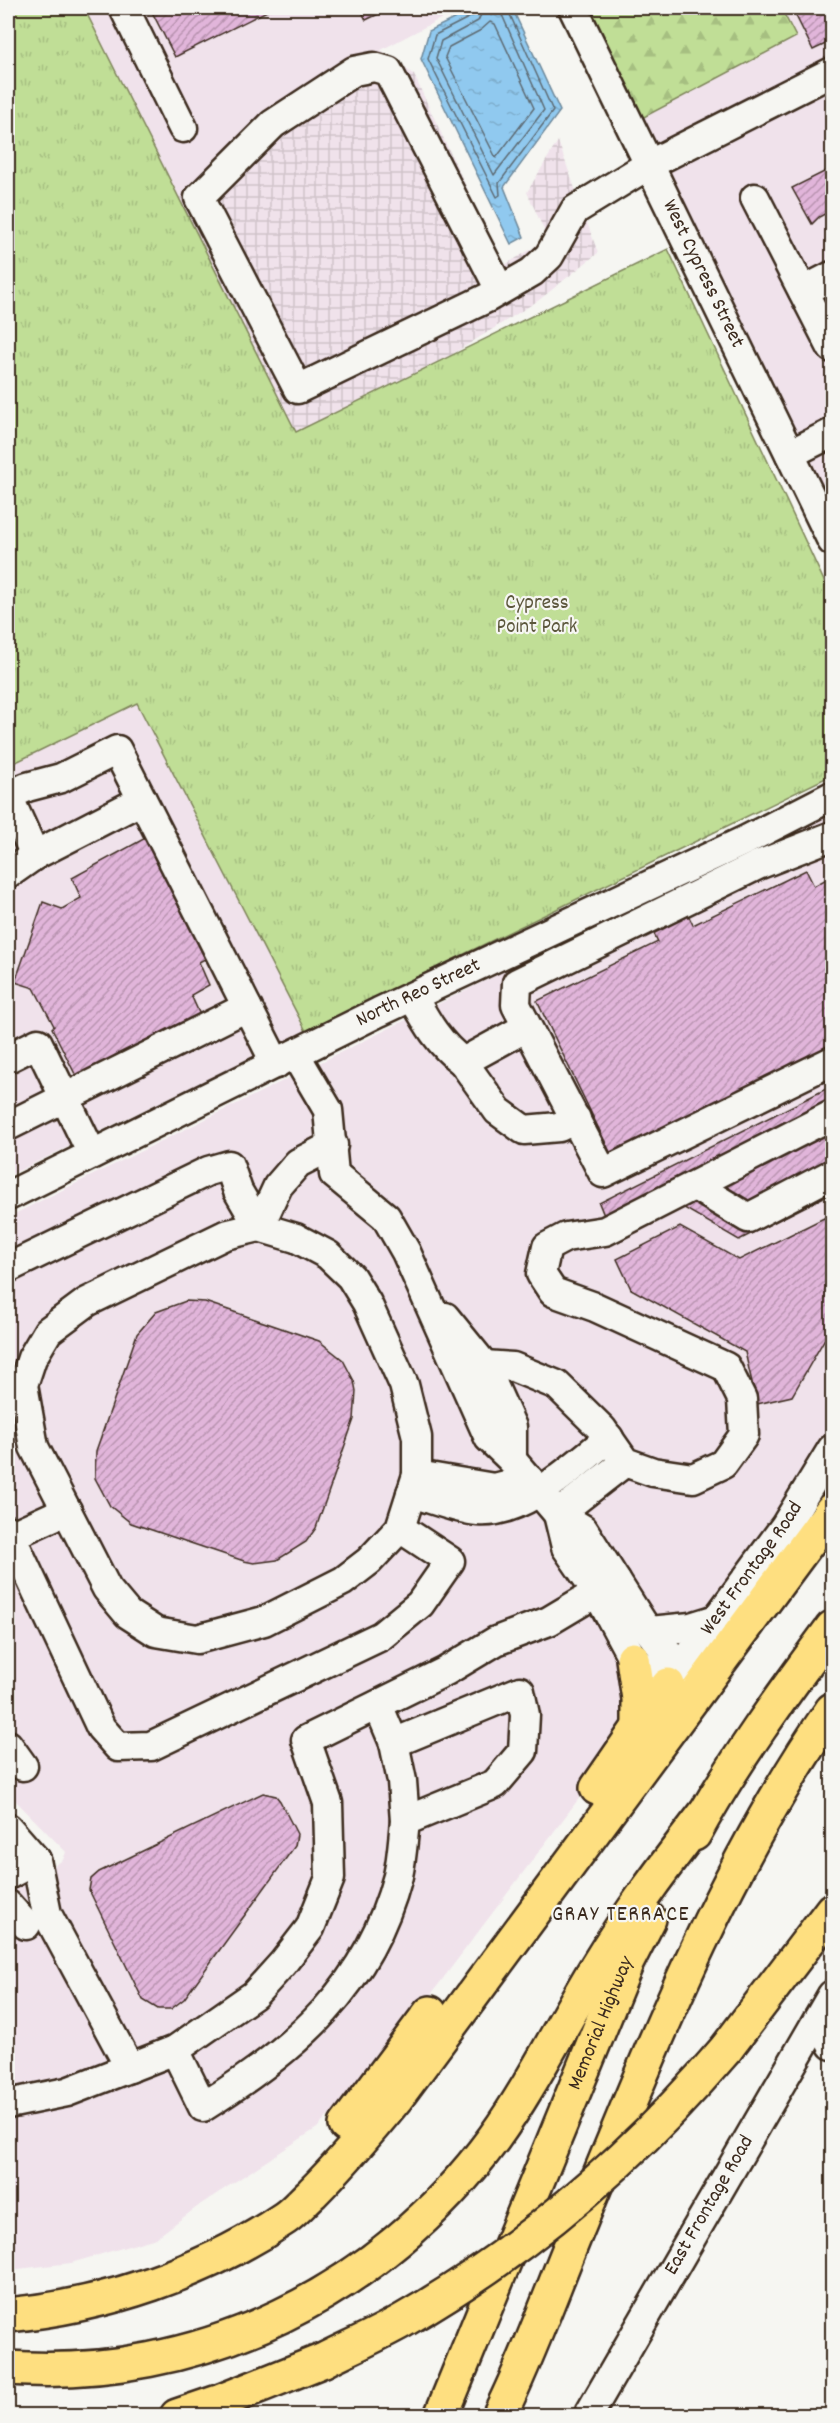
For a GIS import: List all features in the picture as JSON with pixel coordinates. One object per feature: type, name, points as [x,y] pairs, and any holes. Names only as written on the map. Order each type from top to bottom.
[{"type":"highway","points":[[8,2316],[83,2305],[136,2289],[213,2258],[287,2217],[346,2159],[397,2097],[832,1510]]},
{"type":"highway","name":"Memorial Highway","points":[[441,2415],[627,1962],[704,1815],[780,1698],[832,1628]]},
{"type":"highway","points":[[633,1659],[639,1699],[639,1729]]},
{"type":"highway","points":[[136,2289],[223,2240],[308,2171],[351,2119],[639,1729],[675,1676]]},
{"type":"highway","points":[[503,2410],[674,1995],[720,1897],[771,1804],[832,1710]]},
{"type":"highway","points":[[8,2368],[66,2369],[114,2364],[205,2346],[296,2310],[338,2285],[402,2238],[450,2193],[495,2137],[530,2082],[597,1966],[648,1888],[704,1815]]},
{"type":"highway","points":[[177,2415],[242,2394],[324,2360],[401,2321],[470,2279],[528,2238],[650,2133],[726,2049],[832,1910]]},
{"type":"street","points":[[124,8],[183,128]]},
{"type":"street","name":"West Cypress Street","points":[[573,8],[790,454],[824,501],[832,541]]},
{"type":"street","points":[[500,290],[388,71],[374,67],[354,71],[273,124],[199,198],[298,389],[500,290],[532,272],[549,256],[574,210],[650,164],[832,72]]},
{"type":"street","points":[[755,198],[832,348]]},
{"type":"street","points":[[803,291],[832,276]]},
{"type":"street","points":[[790,454],[832,433]]},
{"type":"street","points":[[35,855],[8,796],[27,787],[61,778],[117,750],[247,1007],[328,1110],[334,1174],[386,1217],[406,1252],[489,1438],[527,1477],[558,1514],[566,1547],[650,1631],[675,1676]]},
{"type":"street","name":"North Reo Street","points":[[8,1196],[413,997],[746,840],[832,796]]},
{"type":"street","points":[[8,874],[35,855],[142,800]]},
{"type":"street","points":[[832,836],[758,865],[517,983],[516,1005],[525,1028],[576,1119],[603,1173],[832,1061]]},
{"type":"street","points":[[746,840],[758,865]]},
{"type":"street","points":[[581,918],[594,945]]},
{"type":"street","points":[[413,997],[429,1029],[447,1050],[463,1062],[498,1111],[525,1130],[559,1127],[576,1119]]},
{"type":"street","points":[[8,1126],[247,1007]]},
{"type":"street","points":[[463,1062],[525,1028]]},
{"type":"street","points":[[8,1058],[38,1043],[92,1154]]},
{"type":"street","points":[[484,1365],[513,1367],[557,1385],[580,1405],[609,1438],[625,1462],[653,1472],[693,1478],[723,1464],[744,1435],[742,1399],[726,1367],[595,1307],[553,1292],[541,1274],[547,1247],[566,1237],[605,1231],[832,1115]]},
{"type":"street","points":[[259,1227],[278,1186],[298,1163],[333,1145]]},
{"type":"street","points":[[8,1268],[208,1171],[229,1165],[238,1191],[259,1227]]},
{"type":"street","points":[[695,1186],[748,1218],[832,1174]]},
{"type":"street","points":[[259,1227],[296,1238],[328,1255],[351,1277],[367,1303],[404,1385],[417,1437],[414,1484],[400,1528],[369,1561],[343,1581],[264,1622],[198,1639],[156,1632],[128,1614],[107,1589],[34,1447],[22,1385],[32,1358],[48,1331],[87,1302],[225,1235],[259,1227]]},
{"type":"street","points":[[419,1285],[484,1365],[512,1427],[527,1477]]},
{"type":"street","points":[[414,1484],[478,1511],[502,1510],[527,1477],[609,1438]]},
{"type":"street","name":"West Frontage Road","points":[[675,1676],[785,1526],[832,1449]]},
{"type":"street","points":[[558,1514],[625,1462]]},
{"type":"street","points":[[67,1510],[9,1533],[100,1728],[118,1747],[151,1746],[381,1636],[420,1604],[450,1561],[400,1528]]},
{"type":"street","points":[[606,1587],[633,1659],[675,1676]]},
{"type":"street","points":[[8,2104],[67,2092],[175,2050],[254,1995],[310,1928],[330,1878],[330,1868],[328,1803],[306,1740],[446,1671],[496,1641],[549,1621],[606,1587]]},
{"type":"street","points":[[650,1631],[691,1628],[717,1619]]},
{"type":"street","points":[[394,1743],[520,1691],[525,1715],[523,1751],[495,1784],[405,1821]]},
{"type":"street","points":[[175,2050],[203,2108],[244,2081],[298,2040],[338,1996],[373,1943],[398,1875],[405,1821],[402,1781],[394,1743],[378,1705]]},
{"type":"street","points":[[8,1828],[36,1860],[47,1914],[130,2068]]},
{"type":"street","points":[[8,1875],[36,1860]]},
{"type":"street","points":[[826,2006],[832,2045]]},
{"type":"street","name":"East Frontage Road","points":[[588,2415],[826,2006]]},
{"type":"shaded area","points":[[84,8],[461,8],[381,50],[305,85],[178,196]]},
{"type":"shaded area","points":[[781,8],[832,8],[832,512],[642,118],[796,37]]},
{"type":"shaded area","points":[[381,50],[414,75],[503,266],[548,239],[527,192],[558,141],[598,253],[539,300],[451,355],[296,432],[178,196],[305,85]]},
{"type":"shaded area","points":[[137,703],[306,1031],[8,1176],[8,766]]},
{"type":"shaded area","points":[[832,809],[832,1432],[710,1602],[617,1748],[386,2054],[317,2128],[201,2204],[156,2238],[71,2263],[8,2270],[8,1859],[29,1882],[63,1860],[66,1852],[8,1793],[8,1693],[21,1720],[8,1690],[8,1217]]},
{"type":"green space","name":"Cypress Point Park","points":[[8,8],[84,8],[296,432],[668,249],[832,598],[832,775],[306,1031],[137,703],[8,766]]},
{"type":"green space","points":[[590,8],[781,8],[796,37],[642,118]]},
{"type":"water","points":[[476,8],[513,10],[560,111],[504,187],[524,237],[511,244],[421,59],[429,31]]},
{"type":"building","points":[[150,8],[273,8],[175,57]]},
{"type":"building","points":[[360,8],[391,8],[366,20]]},
{"type":"building","points":[[792,8],[832,8],[832,41],[813,50]]},
{"type":"building","points":[[832,168],[832,210],[812,224],[792,188]]},
{"type":"building","points":[[149,836],[205,959],[199,962],[209,985],[191,995],[200,1015],[77,1078],[34,988],[15,982],[43,902],[62,909],[81,898],[72,878]]},
{"type":"building","points":[[806,870],[814,886],[832,876],[832,1049],[612,1156],[537,1001],[658,942],[648,921],[683,904],[693,925]]},
{"type":"building","points":[[832,1086],[832,1193],[739,1240],[681,1206],[570,1245],[561,1224],[605,1218],[599,1203]]},
{"type":"building","points":[[832,1214],[832,1326],[792,1396],[757,1404],[745,1352],[631,1289],[617,1259],[680,1227],[739,1260]]},
{"type":"building","points":[[186,1301],[205,1302],[319,1341],[343,1360],[354,1381],[356,1391],[354,1419],[316,1528],[306,1542],[277,1560],[254,1563],[244,1561],[131,1523],[110,1506],[95,1478],[96,1451],[137,1334],[156,1312]]},
{"type":"building","points":[[263,1793],[276,1796],[280,1801],[297,1834],[295,1846],[184,1999],[171,2009],[158,2009],[143,2000],[89,1890],[91,1879],[99,1872]]},
{"type":"district","name":"GRAY TERRACE","points":[[621,1915]]}]
